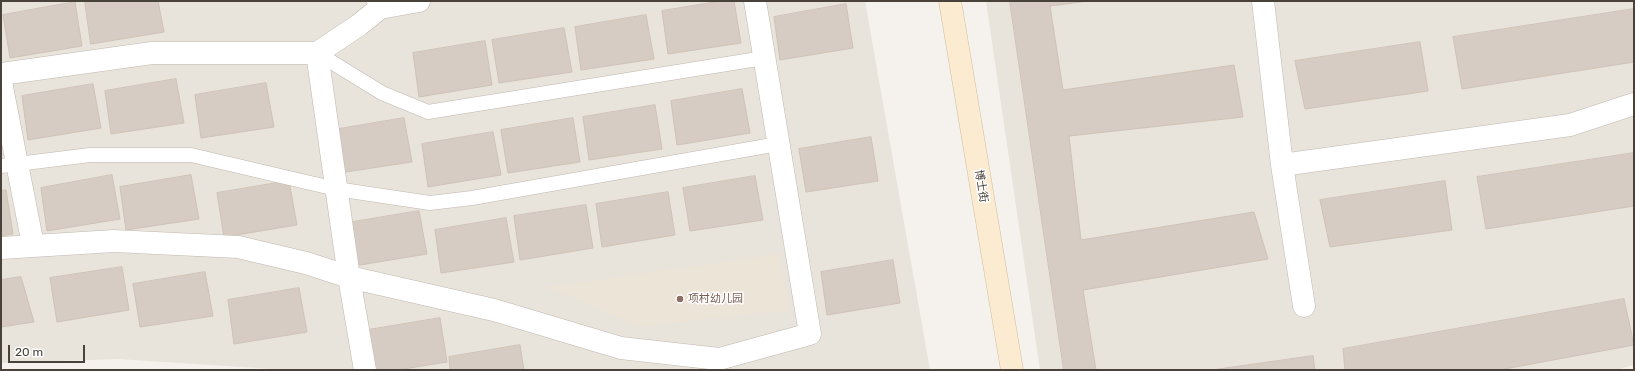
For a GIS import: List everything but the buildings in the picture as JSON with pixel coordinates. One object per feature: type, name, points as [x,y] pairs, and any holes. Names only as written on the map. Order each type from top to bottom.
[{"type":"street","points":[[1,74],[152,53],[317,53],[359,25],[379,4],[419,1]]},
{"type":"street","points":[[1,248],[114,241],[238,247],[306,262],[349,277],[494,310],[621,348],[719,359],[810,334],[755,1]]},
{"type":"street","name":"博士街","points":[[950,1],[1012,370]]},
{"type":"street","points":[[1263,1],[1282,165],[1304,306]]},
{"type":"street","points":[[317,53],[349,277],[365,370]]},
{"type":"street","points":[[1,82],[9,165],[33,245]]},
{"type":"street","points":[[1282,165],[1570,125],[1634,104]]},
{"type":"lane","points":[[317,53],[382,93],[428,112],[764,58]]},
{"type":"lane","points":[[9,165],[90,155],[191,155],[336,189],[430,203],[472,198],[778,144]]},
{"type":"shaded area","points":[[1,1],[865,1],[930,370],[289,370],[118,359],[1,363]]},
{"type":"shaded area","points":[[986,1],[1634,1],[1634,365],[1616,370],[1040,370]]},
{"type":"shaded area","name":"项村幼儿园","points":[[779,254],[789,310],[639,326],[548,287]]},
{"type":"place","name":"项村幼儿园","points":[[680,299]]}]
